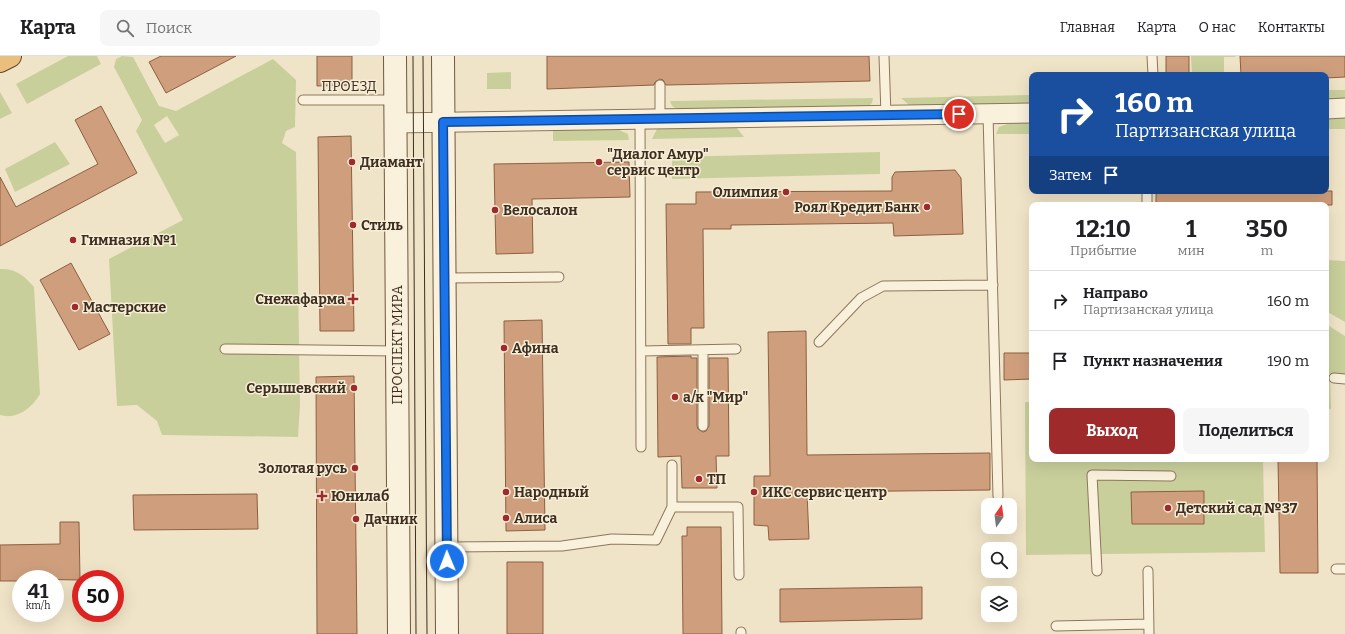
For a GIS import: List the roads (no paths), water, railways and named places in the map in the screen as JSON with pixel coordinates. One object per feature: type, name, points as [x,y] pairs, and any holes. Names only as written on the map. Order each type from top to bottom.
[{"type":"highway","points":[[0,61],[10,56]]},
{"type":"main road","name":"ПРОСПЕКТ МИРА","points":[[395,56],[399,634]]},
{"type":"main road","points":[[444,56],[443,122],[447,634]]},
{"type":"street","points":[[1329,108],[1345,108]]},
{"type":"street","points":[[395,123],[1029,113]]},
{"type":"lane","points":[[884,56],[886,115]]},
{"type":"lane","points":[[1152,56],[1152,72]]},
{"type":"lane","points":[[660,85],[660,119]]},
{"type":"lane","name":"ПРОЕЗД","points":[[303,100],[395,100]]},
{"type":"lane","points":[[988,114],[998,496]]},
{"type":"lane","points":[[640,119],[642,447]]},
{"type":"lane","points":[[444,278],[559,277]]},
{"type":"lane","points":[[819,342],[861,298],[883,286],[993,285]]},
{"type":"lane","points":[[225,349],[397,351]]},
{"type":"lane","points":[[642,351],[736,349]]},
{"type":"lane","points":[[703,350],[703,426]]},
{"type":"lane","points":[[1334,378],[1345,378]]},
{"type":"lane","points":[[446,547],[562,546],[612,540],[656,540],[672,507],[672,465]]},
{"type":"lane","points":[[1097,571],[1092,475],[1171,476]]},
{"type":"lane","points":[[672,507],[738,507],[739,575]]},
{"type":"lane","points":[[1148,571],[1149,634]]},
{"type":"lane","points":[[1056,626],[1149,624]]},
{"type":"tram line","points":[[413,56],[416,634]]},
{"type":"tram line","points":[[423,56],[427,634]]},
{"type":"place","name":"Диамант","points":[[352,162]]},
{"type":"place","name":"\"Диалог Амур\" сервис центр","points":[[599,162]]},
{"type":"place","name":"Олимпия","points":[[786,192]]},
{"type":"place","name":"Роял Кредит Банк","points":[[927,207]]},
{"type":"place","name":"Велосалон","points":[[495,210]]},
{"type":"place","name":"Стиль","points":[[353,225]]},
{"type":"place","name":"Гимназия №1","points":[[73,240]]},
{"type":"place","name":"Снежафарма","points":[[353,299]]},
{"type":"place","name":"Мастерские","points":[[75,307]]},
{"type":"place","name":"Афина","points":[[504,348]]},
{"type":"place","name":"Серышевский","points":[[354,388]]},
{"type":"place","name":"а/к \"Мир\"","points":[[675,397]]},
{"type":"place","name":"Золотая русь","points":[[355,468]]},
{"type":"place","name":"ТП","points":[[699,479]]},
{"type":"place","name":"Народный","points":[[506,492]]},
{"type":"place","name":"ИКС сервис центр","points":[[754,492]]},
{"type":"place","name":"Юнилаб","points":[[322,496]]},
{"type":"place","name":"Детский сад №37","points":[[1168,508]]},
{"type":"place","name":"Алиса","points":[[506,518]]},
{"type":"place","name":"Дачник","points":[[356,519]]}]
